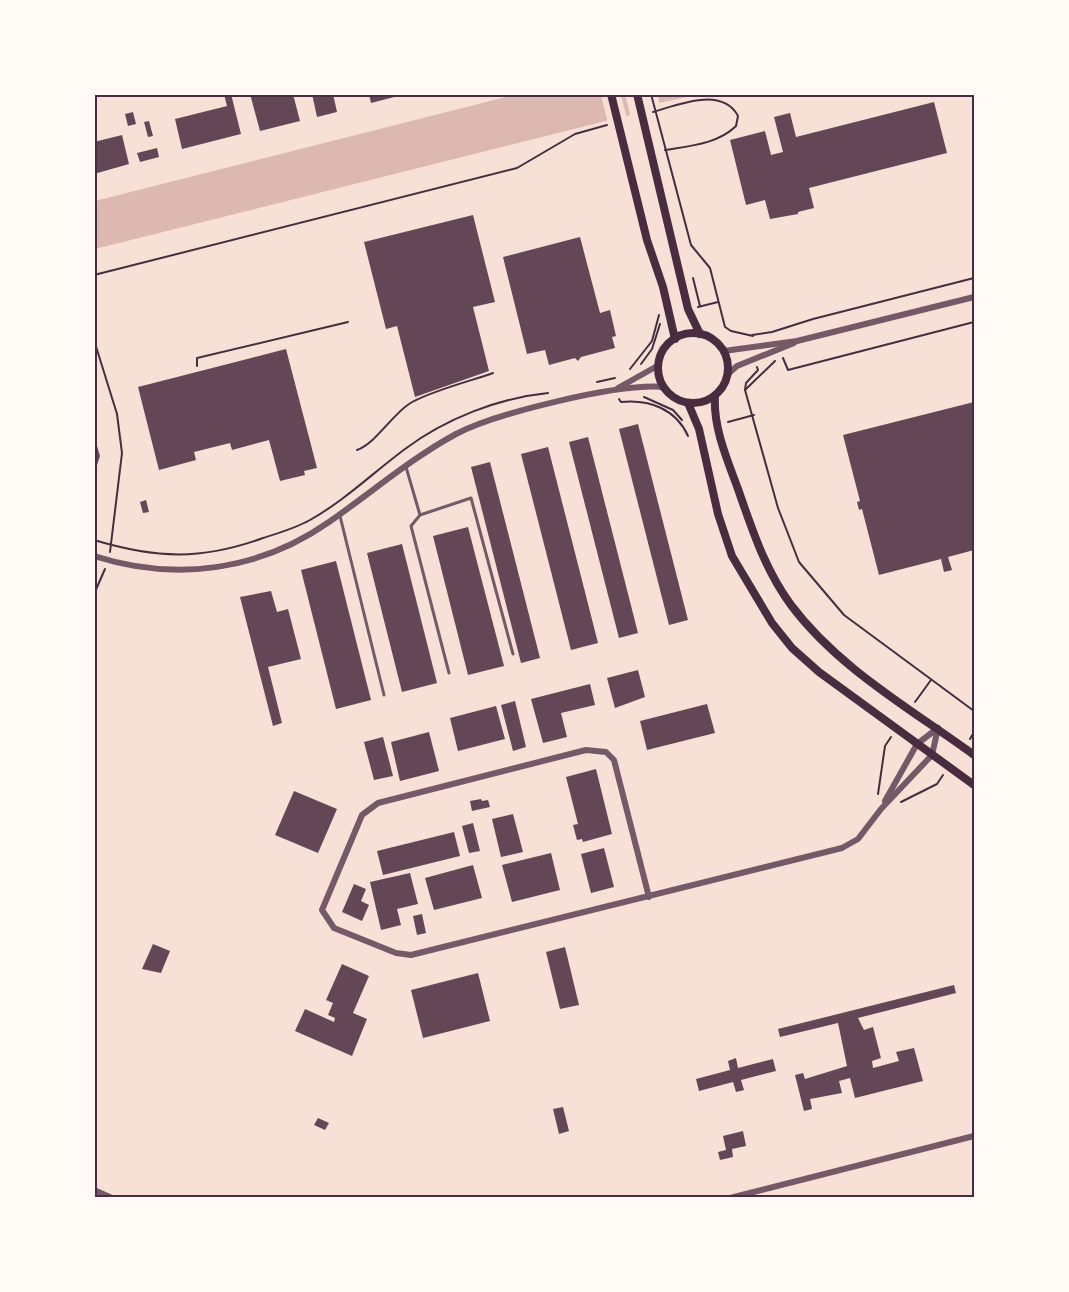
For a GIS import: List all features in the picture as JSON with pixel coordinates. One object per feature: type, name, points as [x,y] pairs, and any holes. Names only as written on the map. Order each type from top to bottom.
[{"type":"main road","points":[[611,94],[675,339]]},
{"type":"main road","points":[[637,94],[688,309],[700,334]]},
{"type":"main road","points":[[700,334],[718,344],[724,351],[728,374],[723,386],[715,396],[697,403],[688,403],[674,398],[664,387],[659,365],[667,346],[675,339],[682,335],[700,334]]},
{"type":"main road","points":[[715,396],[717,425],[752,530],[765,562],[790,604],[818,637],[843,659],[975,755]]},
{"type":"main road","points":[[688,403],[699,429],[718,514],[732,556],[771,623],[792,648],[819,672],[975,785]]},
{"type":"street","points":[[724,351],[797,341],[975,297]]},
{"type":"street","points":[[728,374],[737,366],[779,351],[797,341]]},
{"type":"street","points":[[614,390],[659,365]]},
{"type":"street","points":[[94,556],[160,571],[205,570],[286,547],[339,514],[406,465],[458,433],[516,413],[614,390],[664,387]]},
{"type":"street","points":[[649,897],[614,760],[606,752],[586,750],[378,803],[367,809],[362,815],[322,910],[334,928],[396,953],[411,955],[649,897],[842,848],[858,839],[881,808],[917,744],[938,728]]},
{"type":"street","points":[[881,808],[932,755],[938,728]]},
{"type":"street","points":[[730,1197],[975,1136]]},
{"type":"street","points":[[94,1190],[112,1197]]},
{"type":"lane","points":[[406,465],[420,515]]},
{"type":"lane","points":[[449,673],[411,526],[420,515],[471,498],[513,654]]},
{"type":"lane","points":[[339,514],[384,695]]},
{"type":"path","points":[[651,94],[692,245],[710,268],[725,327],[750,335],[772,332],[813,319],[974,279]]},
{"type":"path","points":[[647,113],[706,99],[729,105],[738,116],[736,126],[724,135],[703,143],[666,150]]},
{"type":"path","points":[[94,275],[518,168],[575,134],[613,123]]},
{"type":"path","points":[[693,278],[700,306]]},
{"type":"path","points":[[197,366],[197,358],[348,322]]},
{"type":"path","points":[[745,390],[782,355],[788,369],[975,322]]},
{"type":"path","points":[[750,335],[752,347]]},
{"type":"path","points":[[94,340],[117,414],[122,453],[113,541],[94,594]]},
{"type":"path","points":[[755,358],[758,370],[746,383],[745,390],[766,458],[778,508],[799,562],[844,615],[975,711]]},
{"type":"path","points":[[357,450],[364,447],[383,426],[411,403],[493,374]]},
{"type":"path","points":[[614,390],[621,402],[648,403],[674,416],[686,431],[691,444]]},
{"type":"path","points":[[964,747],[975,732]]},
{"type":"path","points":[[881,808],[920,794],[937,784],[949,768]]},
{"type":"shaded area","points":[[514,95],[696,95],[659,103],[650,110],[95,249],[95,201]]},
{"type":"pier","points":[[601,95],[621,95],[627,119],[608,123]]},
{"type":"pier","points":[[625,95],[658,95],[660,106],[651,113],[631,118]]},
{"type":"building","points":[[224,94],[231,94],[241,134],[182,149],[175,119],[227,106]]},
{"type":"building","points":[[250,94],[293,94],[300,121],[260,131]]},
{"type":"building","points":[[312,94],[333,94],[337,112],[317,117]]},
{"type":"building","points":[[369,94],[402,94],[402,95],[371,103]]},
{"type":"building","points":[[934,102],[947,153],[809,188],[814,208],[798,212],[798,214],[770,219],[765,200],[746,205],[730,140],[765,131],[771,155],[783,152],[774,117],[790,113],[796,137]]},
{"type":"building","points":[[133,112],[136,124],[128,126],[125,114]]},
{"type":"building","points":[[149,121],[153,136],[148,137],[144,122]]},
{"type":"building","points":[[122,135],[129,164],[94,174],[94,142]]},
{"type":"building","points":[[157,148],[159,157],[140,162],[137,153]]},
{"type":"building","points":[[473,215],[495,302],[473,307],[489,371],[415,397],[397,326],[386,329],[364,242]]},
{"type":"building","points":[[580,237],[600,313],[610,310],[616,336],[612,337],[615,348],[581,357],[578,361],[575,358],[549,365],[545,350],[527,354],[503,257]]},
{"type":"building","points":[[286,349],[317,468],[304,471],[305,475],[280,481],[269,440],[232,450],[230,443],[194,452],[196,460],[159,470],[138,387]]},
{"type":"building","points":[[974,402],[974,550],[948,557],[952,570],[944,572],[941,559],[879,575],[862,509],[859,510],[857,502],[860,501],[843,435]]},
{"type":"building","points":[[638,424],[688,620],[669,625],[619,429]]},
{"type":"building","points":[[94,436],[100,456],[95,471],[94,471]]},
{"type":"building","points":[[588,437],[638,633],[619,638],[569,442]]},
{"type":"building","points":[[548,447],[598,643],[571,650],[521,454]]},
{"type":"building","points":[[490,462],[540,658],[521,663],[471,467]]},
{"type":"building","points":[[146,500],[149,512],[143,513],[140,502]]},
{"type":"building","points":[[468,527],[504,666],[468,675],[433,536]]},
{"type":"building","points":[[402,544],[437,683],[402,692],[367,553]]},
{"type":"building","points":[[336,561],[371,700],[336,709],[301,570]]},
{"type":"building","points":[[271,591],[277,612],[288,609],[301,659],[268,667],[282,723],[273,726],[240,597]]},
{"type":"building","points":[[638,670],[645,697],[615,708],[607,678]]},
{"type":"building","points":[[590,684],[595,705],[561,713],[567,737],[543,743],[531,699]]},
{"type":"building","points":[[515,701],[526,747],[513,751],[501,705]]},
{"type":"building","points":[[707,704],[715,733],[647,750],[640,721]]},
{"type":"building","points":[[496,706],[505,739],[458,751],[450,718]]},
{"type":"building","points":[[429,732],[439,771],[400,781],[391,742]]},
{"type":"building","points":[[383,737],[393,776],[374,780],[364,742]]},
{"type":"building","points":[[596,769],[612,834],[583,842],[582,839],[577,840],[573,825],[578,824],[566,777]]},
{"type":"building","points":[[294,791],[337,809],[318,853],[275,835]]},
{"type":"building","points":[[481,799],[482,801],[488,800],[490,807],[472,811],[470,801]]},
{"type":"building","points":[[513,814],[523,852],[501,857],[492,819]]},
{"type":"building","points":[[473,823],[480,851],[469,853],[462,826]]},
{"type":"building","points":[[454,832],[460,856],[383,875],[377,851]]},
{"type":"building","points":[[604,848],[614,887],[591,893],[581,854]]},
{"type":"building","points":[[551,853],[560,890],[512,902],[502,865]]},
{"type":"building","points":[[473,865],[482,898],[434,910],[425,878]]},
{"type":"building","points":[[410,873],[418,904],[397,909],[401,925],[381,930],[370,882]]},
{"type":"building","points":[[354,884],[366,889],[361,901],[369,905],[362,921],[342,912]]},
{"type":"building","points":[[422,914],[426,933],[417,935],[413,916]]},
{"type":"building","points":[[153,944],[170,951],[161,973],[142,969]]},
{"type":"building","points":[[565,947],[579,1005],[560,1009],[546,952]]},
{"type":"building","points":[[342,964],[369,976],[353,1013],[367,1019],[352,1056],[295,1031],[305,1009],[334,1022],[335,1018],[328,1015],[333,1003],[326,1000]]},
{"type":"building","points":[[478,973],[490,1021],[423,1038],[411,990]]},
{"type":"building","points":[[954,985],[956,993],[858,1018],[864,1030],[873,1027],[881,1058],[872,1061],[873,1068],[899,1061],[896,1052],[914,1048],[923,1081],[855,1098],[850,1078],[839,1081],[842,1093],[810,1099],[812,1109],[804,1111],[795,1075],[803,1073],[805,1079],[847,1066],[838,1023],[780,1037],[778,1029]]},
{"type":"building","points":[[736,1058],[738,1068],[773,1059],[776,1071],[741,1080],[744,1090],[736,1092],[733,1082],[699,1091],[696,1079],[730,1070],[728,1061]]},
{"type":"building","points":[[563,1107],[569,1131],[559,1134],[553,1109]]},
{"type":"building","points":[[318,1118],[329,1123],[325,1130],[314,1125]]},
{"type":"building","points":[[743,1131],[746,1146],[732,1149],[733,1157],[720,1160],[718,1152],[726,1150],[723,1136]]}]
